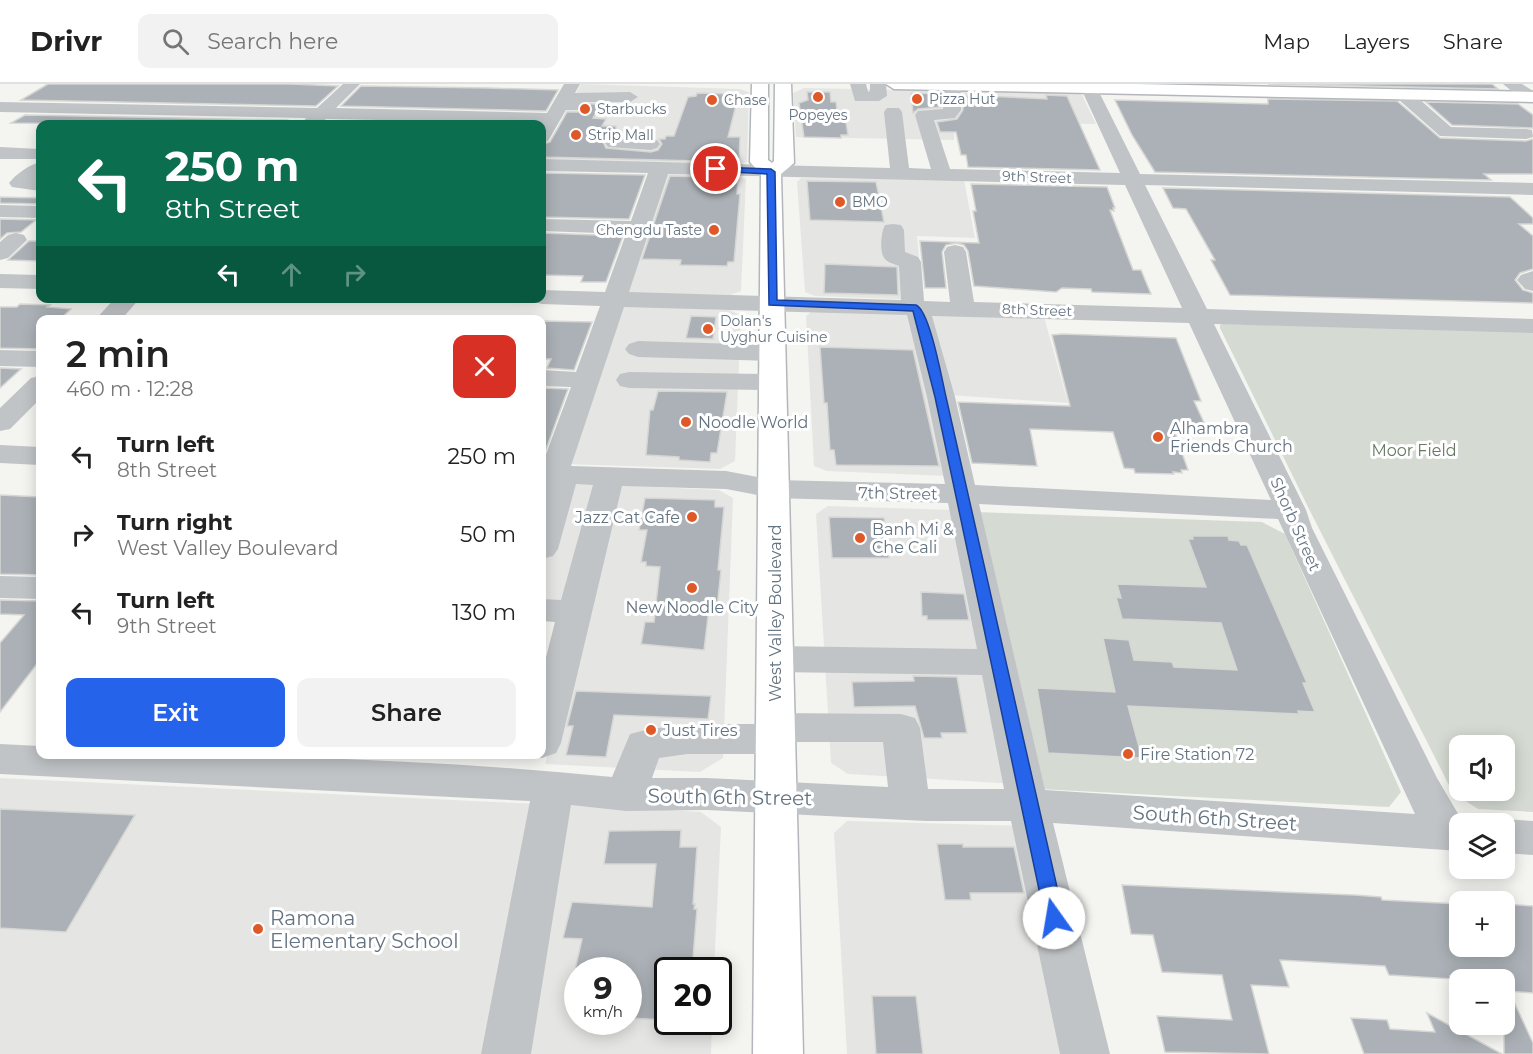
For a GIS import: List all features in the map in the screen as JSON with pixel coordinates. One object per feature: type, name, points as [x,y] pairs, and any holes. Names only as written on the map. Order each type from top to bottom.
[{"type":"main road","name":"West Valley Boulevard","points":[[760,84],[759,162],[771,172],[778,1054]]},
{"type":"main road","name":"West Valley Boulevard","points":[[771,172],[784,163],[783,84]]},
{"type":"main road","points":[[894,84],[1088,86],[1532,97]]},
{"type":"street","points":[[314,119],[352,84]]},
{"type":"street","points":[[565,113],[572,84]]},
{"type":"street","points":[[858,84],[861,97],[876,98],[879,96],[878,84]]},
{"type":"street","points":[[1511,84],[1532,97]]},
{"type":"street","points":[[942,174],[924,115],[949,114],[952,110],[953,85]]},
{"type":"street","name":"Shorb Street","points":[[1088,86],[1291,510],[1296,528],[1421,786],[1449,827]]},
{"type":"street","points":[[1400,95],[1437,131],[1420,130]]},
{"type":"street","points":[[1400,95],[1446,132],[1526,134]]},
{"type":"street","points":[[546,134],[580,98],[630,98]]},
{"type":"street","points":[[0,107],[314,119],[565,113]]},
{"type":"street","points":[[893,112],[900,173]]},
{"type":"street","points":[[614,144],[651,144]]},
{"type":"street","points":[[0,153],[36,154]]},
{"type":"street","name":"9th Street","points":[[546,165],[1533,189]]},
{"type":"street","points":[[546,522],[553,474],[660,168]]},
{"type":"street","points":[[36,171],[20,183],[36,185]]},
{"type":"street","points":[[0,211],[36,212]]},
{"type":"street","points":[[546,225],[640,228]]},
{"type":"street","points":[[893,230],[894,256],[910,262],[915,308],[925,332],[962,494],[1028,805],[1085,1054]]},
{"type":"street","points":[[964,258],[969,267],[967,275],[968,308]]},
{"type":"street","points":[[0,281],[36,282]]},
{"type":"street","name":"8th Street","points":[[546,297],[1533,326]]},
{"type":"street","points":[[112,315],[124,303]]},
{"type":"street","points":[[638,349],[773,353]]},
{"type":"street","points":[[0,358],[36,359]]},
{"type":"street","points":[[546,378],[587,380]]},
{"type":"street","points":[[629,380],[773,382]]},
{"type":"street","points":[[0,423],[36,388]]},
{"type":"street","points":[[0,454],[36,456]]},
{"type":"street","name":"7th Street","points":[[553,474],[726,480],[774,489],[962,494],[1291,510]]},
{"type":"street","points":[[546,726],[610,475]]},
{"type":"street","points":[[0,586],[36,588]]},
{"type":"street","points":[[546,610],[575,612]]},
{"type":"street","points":[[775,659],[997,662]]},
{"type":"street","points":[[626,795],[644,745],[687,739],[775,733],[901,728],[910,804]]},
{"type":"street","name":"South 6th Street","points":[[0,759],[184,761],[541,776],[626,795],[707,794],[910,804],[1028,805],[1449,833]]},
{"type":"street","points":[[506,1054],[541,776]]},
{"type":"street","points":[[1515,837],[1533,838]]},
{"type":"shaded area","points":[[581,84],[740,89],[749,92],[747,162],[741,164],[546,161],[546,149]]},
{"type":"shaded area","points":[[804,88],[1076,93],[1082,95],[1096,124],[958,122],[959,132],[954,132],[954,140],[796,137],[793,93]]},
{"type":"shaded area","points":[[662,174],[737,176],[746,179],[741,291],[730,295],[621,293]]},
{"type":"shaded area","points":[[801,178],[964,180],[975,238],[917,236],[923,300],[815,296],[805,292],[797,182]]},
{"type":"shaded area","points":[[619,305],[729,310],[741,315],[735,461],[720,469],[563,464]]},
{"type":"shaded area","points":[[814,310],[912,312],[947,476],[827,471],[814,466],[806,316]]},
{"type":"shaded area","points":[[931,313],[1044,317],[1068,403],[949,395]]},
{"type":"shaded area","points":[[547,483],[594,484],[561,607],[546,606]]},
{"type":"shaded area","points":[[614,485],[719,490],[733,498],[723,758],[700,772],[545,764],[586,614]]},
{"type":"shaded area","points":[[828,506],[954,510],[1017,784],[848,774],[831,763],[816,514]]},
{"type":"shaded area","name":"Ramona Elementary School","points":[[0,778],[538,804],[493,1054],[0,1054]]},
{"type":"shaded area","points":[[559,804],[701,812],[721,827],[715,957],[654,957],[654,1035],[712,1035],[711,1054],[515,1054]]},
{"type":"shaded area","points":[[847,821],[1023,826],[1071,1054],[847,1054],[834,833]]},
{"type":"green space","name":"Moor Field","points":[[1222,324],[1533,331],[1533,812],[1478,809],[1466,801],[1515,801],[1515,735],[1449,735],[1449,785],[1220,328]]},
{"type":"green space","points":[[976,512],[1262,522],[1285,534],[1401,792],[1389,807],[1039,789]]},
{"type":"building","points":[[48,84],[338,86],[316,106],[21,100]]},
{"type":"building","points":[[1268,84],[1492,84],[1498,89]]},
{"type":"building","points":[[361,86],[558,90],[546,111],[341,106]]},
{"type":"building","points":[[807,92],[830,92],[831,102],[836,102],[837,110],[844,110],[848,135],[841,135],[841,138],[804,137],[799,103],[808,100]]},
{"type":"building","points":[[697,93],[733,94],[732,97],[738,97],[728,137],[740,137],[739,162],[546,157],[546,143],[550,142],[567,112],[578,112],[586,104],[601,104],[593,118],[606,119],[602,126],[616,126],[616,136],[608,137],[603,142],[606,148],[651,152],[658,150],[662,144],[659,139],[674,136],[688,97],[696,96]]},
{"type":"building","points":[[911,93],[943,94],[941,107],[918,109],[913,113]]},
{"type":"building","points":[[963,95],[1047,99],[1046,95],[1067,96],[1100,170],[968,167],[966,155],[961,155],[956,132],[940,132],[937,122],[957,119],[963,110]]},
{"type":"building","points":[[1268,99],[1397,101],[1440,138],[1526,141],[1533,139],[1533,174],[1484,174],[1491,180],[1155,172],[1132,135],[1115,100],[1268,104]]},
{"type":"building","points":[[1426,102],[1518,104],[1533,115],[1533,128],[1452,125]]},
{"type":"building","points":[[25,115],[287,120],[36,120],[36,123],[11,123]]},
{"type":"building","points":[[546,173],[645,175],[629,219],[546,217]]},
{"type":"building","points":[[670,176],[738,178],[737,194],[740,194],[734,262],[728,262],[727,266],[680,265],[681,260],[642,259]]},
{"type":"building","points":[[807,181],[876,182],[884,222],[810,220]]},
{"type":"building","points":[[971,184],[1107,187],[1115,208],[1113,208],[1114,211],[1110,210],[1133,270],[1141,270],[1151,294],[1092,292],[1091,289],[1062,288],[1056,292],[974,286],[968,251],[964,245],[956,243],[946,245],[942,252],[946,288],[925,288],[920,241],[979,243]]},
{"type":"building","points":[[1163,188],[1510,197],[1533,218],[1533,224],[1519,224],[1533,236],[1533,269],[1520,273],[1515,280],[1523,290],[1533,293],[1533,303],[1230,295],[1211,260],[1215,260],[1186,209],[1173,208]]},
{"type":"building","points":[[0,197],[36,198],[36,204],[0,203]]},
{"type":"building","points":[[0,219],[36,220],[21,232],[7,233],[0,239]]},
{"type":"building","points":[[546,233],[623,236],[606,282],[581,282],[583,276],[546,275]]},
{"type":"building","points":[[29,241],[36,241],[36,261],[8,260]]},
{"type":"building","points":[[825,264],[897,267],[898,295],[824,293]]},
{"type":"building","points":[[20,304],[50,305],[47,307],[71,309],[64,315],[36,315],[36,349],[0,348],[0,307],[17,307]]},
{"type":"building","points":[[691,316],[716,317],[713,339],[686,338]]},
{"type":"building","points":[[546,321],[592,322],[574,370],[547,368],[551,359],[546,359]]},
{"type":"building","points":[[1052,335],[1176,338],[1201,401],[1194,401],[1206,427],[1198,429],[1199,431],[1174,430],[1188,470],[1181,470],[1182,473],[1173,472],[1174,474],[1135,473],[1134,469],[1124,468],[1113,432],[1030,429],[1037,466],[972,463],[958,402],[1070,406]]},
{"type":"building","points":[[820,347],[913,350],[939,466],[836,465],[834,450],[830,450]]},
{"type":"building","points":[[0,368],[21,369],[0,388]]},
{"type":"building","points":[[546,388],[568,389],[546,449]]},
{"type":"building","points":[[658,391],[727,392],[717,453],[711,453],[710,462],[646,455],[650,410],[653,410]]},
{"type":"building","points":[[0,495],[36,497],[36,575],[0,574]]},
{"type":"building","points":[[645,498],[715,500],[715,507],[724,507],[717,608],[709,608],[704,650],[641,644],[645,622],[654,622],[660,567],[646,566],[646,562],[641,562],[647,530],[639,530]]},
{"type":"building","points":[[829,517],[884,518],[889,558],[832,558]]},
{"type":"building","points":[[1192,536],[1228,536],[1229,540],[1247,545],[1307,683],[1303,683],[1315,712],[1298,711],[1299,714],[1128,706],[1142,758],[1048,753],[1037,688],[1115,692],[1103,638],[1129,640],[1134,660],[1172,662],[1174,667],[1237,670],[1221,623],[1122,619],[1116,597],[1121,598],[1117,584],[1206,587],[1188,539],[1193,539]]},
{"type":"building","points":[[921,592],[964,594],[969,620],[927,620],[927,616],[922,616]]},
{"type":"building","points":[[0,600],[36,601],[36,665],[0,712],[0,643],[24,615],[0,614]]},
{"type":"building","points":[[913,676],[957,677],[967,733],[941,733],[942,738],[924,738],[915,706],[854,707],[852,682],[914,681]]},
{"type":"building","points":[[576,691],[711,696],[708,719],[614,715],[606,757],[566,755],[573,726],[567,726]]},
{"type":"building","points":[[0,809],[135,815],[66,932],[0,928]]},
{"type":"building","points":[[681,830],[680,847],[697,847],[693,904],[695,904],[694,909],[697,909],[693,957],[654,957],[654,1019],[642,1019],[642,957],[578,957],[582,939],[563,938],[572,902],[652,907],[656,864],[604,864],[609,831]]},
{"type":"building","points":[[937,844],[963,844],[963,847],[1014,847],[1024,893],[970,893],[971,900],[945,900]]},
{"type":"building","points":[[1122,885],[1354,895],[1381,897],[1382,900],[1449,903],[1449,957],[1515,957],[1515,905],[1533,906],[1533,993],[1515,992],[1515,969],[1449,969],[1449,979],[1389,975],[1385,966],[1280,960],[1289,987],[1251,985],[1269,1054],[1165,1052],[1157,1016],[1232,1020],[1222,975],[1162,972],[1153,935],[1131,934]]},
{"type":"building","points":[[872,996],[916,996],[923,1054],[876,1054]]},
{"type":"building","points":[[1515,1004],[1533,1043],[1533,1054],[1504,1054],[1504,1035],[1515,1035]]},
{"type":"building","points":[[1427,1013],[1449,1025],[1449,1035],[1467,1035],[1502,1054],[1364,1054],[1351,1018],[1387,1020],[1390,1029],[1435,1032]]},
{"type":"place","name":"Popeyes","points":[[818,97]]},
{"type":"place","name":"Pizza Hut","points":[[917,99]]},
{"type":"place","name":"Chase","points":[[712,100]]},
{"type":"place","name":"Starbucks","points":[[585,109]]},
{"type":"place","name":"Strip Mall","points":[[576,135]]},
{"type":"place","name":"BMO","points":[[840,202]]},
{"type":"place","name":"Chengdu Taste","points":[[714,230]]},
{"type":"place","name":"Dolan's Uyghur Cuisine","points":[[708,329]]},
{"type":"place","name":"Noodle World","points":[[686,422]]},
{"type":"place","name":"Alhambra Friends Church","points":[[1158,437]]},
{"type":"place","name":"Jazz Cat Cafe","points":[[692,517]]},
{"type":"place","name":"Banh Mi & Che Cali","points":[[860,538]]},
{"type":"place","name":"New Noodle City","points":[[692,588]]},
{"type":"place","name":"Just Tires","points":[[651,730]]},
{"type":"place","name":"Fire Station 72","points":[[1128,754]]},
{"type":"place","name":"Ramona Elementary School","points":[[258,929]]},
{"type":"route","points":[[716,169],[771,172],[772,303],[916,308],[925,332],[941,397],[1054,918]]}]
